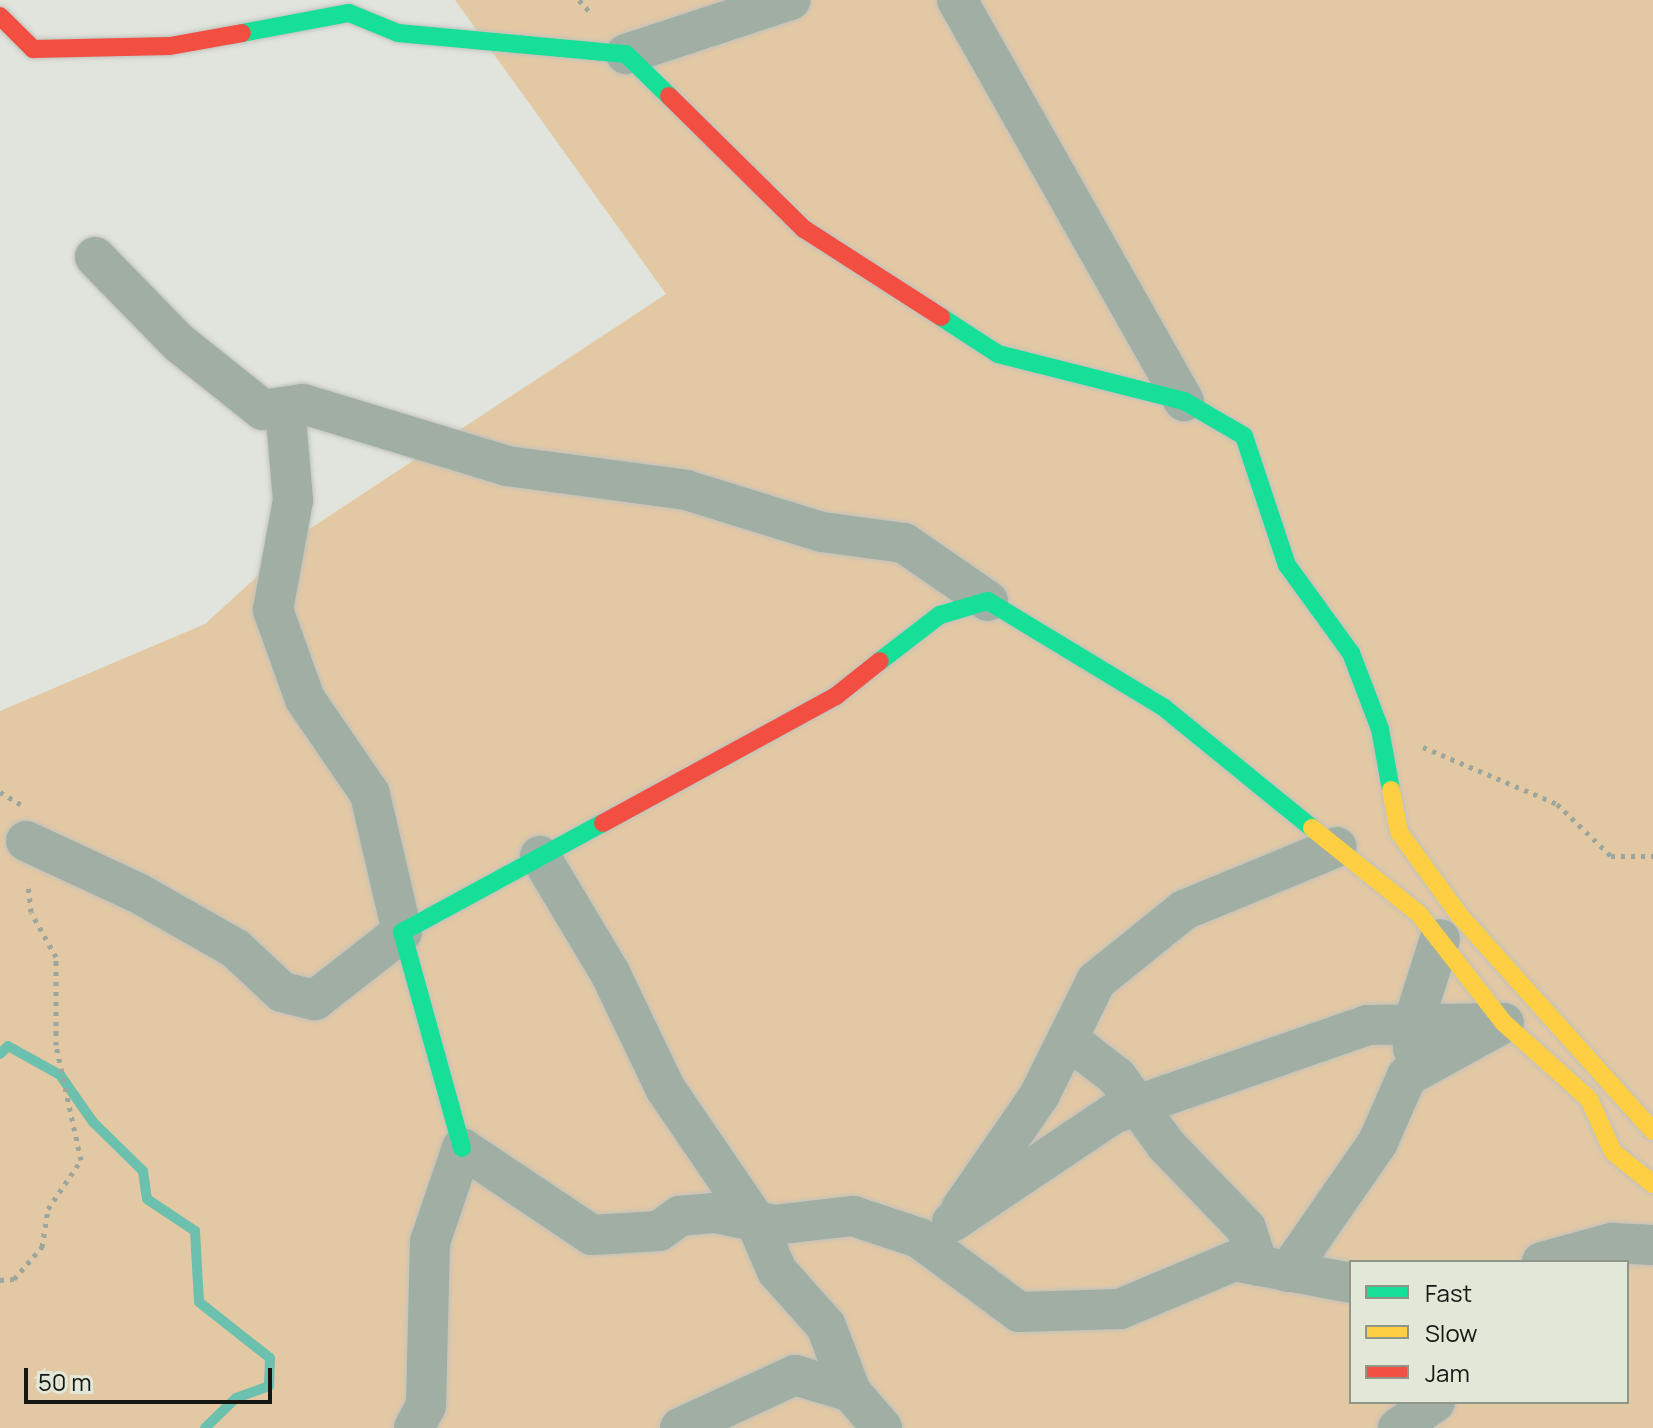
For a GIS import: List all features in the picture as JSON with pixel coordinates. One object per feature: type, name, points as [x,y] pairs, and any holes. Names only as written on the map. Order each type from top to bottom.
[{"type":"street","points":[[0,16],[33,49],[170,46],[349,13],[398,33],[626,54],[790,0]]},
{"type":"street","points":[[957,0],[1184,401]]},
{"type":"street","points":[[626,54],[804,229],[998,354],[1184,401],[1244,436],[1287,565],[1351,653],[1380,729],[1399,832],[1460,916],[1653,1131]]},
{"type":"street","points":[[95,257],[179,343],[263,410],[303,404],[507,466],[686,490],[822,532],[904,543],[988,601],[1163,707],[1247,780],[1337,847],[1419,914],[1504,1023],[1589,1099],[1613,1152],[1653,1184]]},
{"type":"street","points":[[285,407],[293,500],[273,610],[305,699],[370,794],[402,932],[462,1148],[430,1242],[426,1405],[414,1428]]},
{"type":"street","points":[[26,841],[138,893],[236,949],[282,992],[315,1000],[402,932],[836,696],[940,615],[988,601]]},
{"type":"street","points":[[942,1235],[1039,1096],[1096,981],[1184,910],[1337,847]]},
{"type":"street","points":[[540,856],[610,973],[665,1088],[755,1220],[777,1271],[826,1326],[851,1392],[882,1428]]},
{"type":"street","points":[[1273,1269],[1378,1142],[1412,1073],[1413,1024],[1440,939]]},
{"type":"street","points":[[462,1148],[592,1235],[659,1231],[680,1216],[715,1213],[774,1225],[853,1216],[919,1238],[942,1235],[1113,1114],[1367,1025],[1504,1023]]},
{"type":"street","points":[[1412,1073],[1504,1023]]},
{"type":"street","points":[[1068,1039],[1117,1077],[1135,1106],[1246,1228],[1273,1269]]},
{"type":"street","points":[[942,1235],[1019,1312],[1120,1309],[1234,1261],[1349,1283]]},
{"type":"street","points":[[1549,1260],[1612,1243],[1653,1245]]},
{"type":"street","points":[[680,1428],[795,1375],[851,1392]]},
{"type":"street","points":[[1398,1428],[1432,1404]]},
{"type":"path","points":[[1380,729],[1557,804],[1611,856],[1653,856]]},
{"type":"path","points":[[0,792],[27,808],[31,912],[56,957],[56,1045],[81,1160],[48,1209],[42,1247],[14,1279],[0,1280]]},
{"type":"shaded area","points":[[455,0],[1653,0],[1653,1428],[0,1428],[0,711],[205,624],[308,530],[666,294]]},
{"type":"waterway","points":[[0,1054],[8,1046],[60,1075],[93,1122],[143,1171],[147,1199],[195,1231],[199,1302],[270,1358],[269,1386],[236,1398],[205,1428]]},
{"type":"traffic: fast","points":[[242,33],[349,13],[398,33],[626,54],[669,96]]},
{"type":"traffic: fast","points":[[941,317],[998,354],[1184,401],[1244,436],[1287,565],[1351,653],[1380,729],[1391,790]]},
{"type":"traffic: fast","points":[[880,661],[940,615],[988,601],[1163,707],[1312,828]]},
{"type":"traffic: fast","points":[[462,1148],[402,932],[603,823]]},
{"type":"traffic: slow","points":[[1391,790],[1399,832],[1460,916],[1653,1131]]},
{"type":"traffic: slow","points":[[1312,828],[1419,914],[1504,1023],[1589,1099],[1613,1152],[1653,1184]]},
{"type":"traffic: jam","points":[[0,16],[33,49],[170,46],[242,33]]},
{"type":"traffic: jam","points":[[669,96],[804,229],[941,317]]},
{"type":"traffic: jam","points":[[603,823],[836,696],[880,661]]}]
